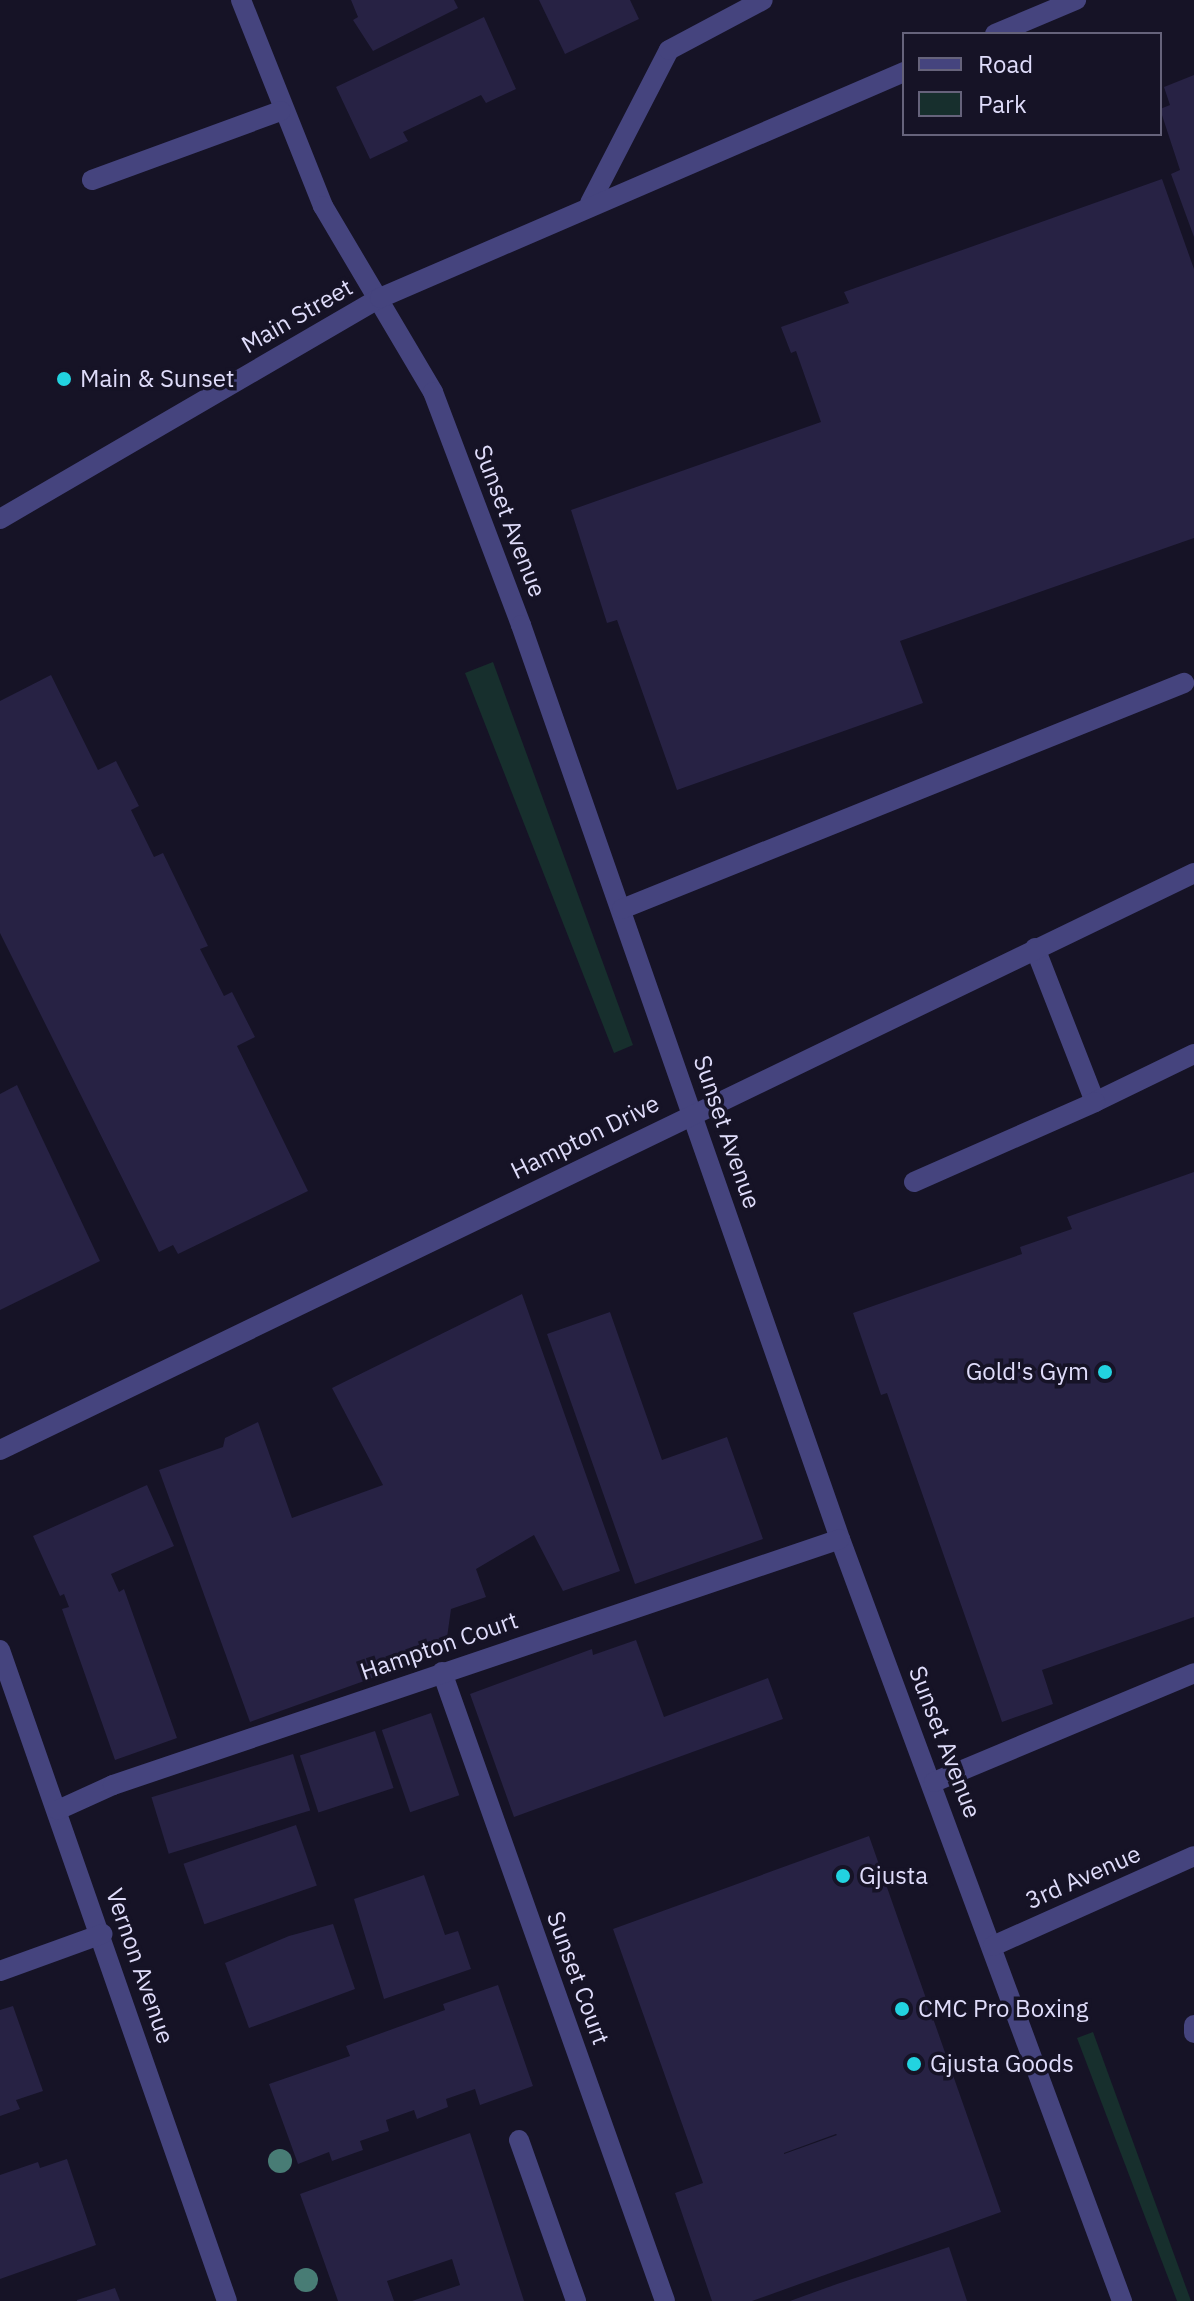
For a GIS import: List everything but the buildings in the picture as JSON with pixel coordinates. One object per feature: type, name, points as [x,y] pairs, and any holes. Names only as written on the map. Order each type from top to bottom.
[{"type":"street","name":"Sunset Avenue","points":[[241,0],[281,111],[323,206],[433,392],[622,909],[840,1539],[934,1782],[1122,2301]]},
{"type":"street","points":[[590,203],[669,50],[763,0]]},
{"type":"street","points":[[1000,32],[1076,0]]},
{"type":"street","name":"Main Street","points":[[0,519],[380,298],[590,203],[902,73]]},
{"type":"street","points":[[92,180],[281,111]]},
{"type":"street","points":[[622,909],[1184,683]]},
{"type":"street","name":"Hampton Drive","points":[[0,1450],[693,1112],[1194,873]]},
{"type":"street","points":[[1035,948],[1095,1102]]},
{"type":"street","points":[[914,1182],[1095,1102],[1194,1054]]},
{"type":"street","name":"Hampton Court","points":[[58,1810],[113,1785],[840,1539]]},
{"type":"street","name":"Vernon Avenue","points":[[0,1650],[102,1934],[227,2301]]},
{"type":"street","name":"Sunset Court","points":[[442,1672],[658,2298]]},
{"type":"street","points":[[934,1782],[1194,1673]]},
{"type":"street","name":"3rd Avenue","points":[[993,1946],[1194,1856]]},
{"type":"street","points":[[0,1971],[102,1934]]},
{"type":"street","points":[[1194,2025],[1194,2033]]},
{"type":"street","points":[[519,2140],[576,2301]]},
{"type":"green space","points":[[493,662],[633,1045],[614,1053],[465,673]]},
{"type":"green space","points":[[1093,2032],[1191,2301],[1177,2301],[1077,2038]]},
{"type":"place","name":"Main & Sunset","points":[[64,379]]},
{"type":"place","name":"Gold's Gym","points":[[1105,1372]]},
{"type":"place","name":"Gjusta","points":[[843,1876]]},
{"type":"place","name":"CMC Pro Boxing","points":[[902,2009]]},
{"type":"place","name":"Gjusta Goods","points":[[914,2064]]}]
